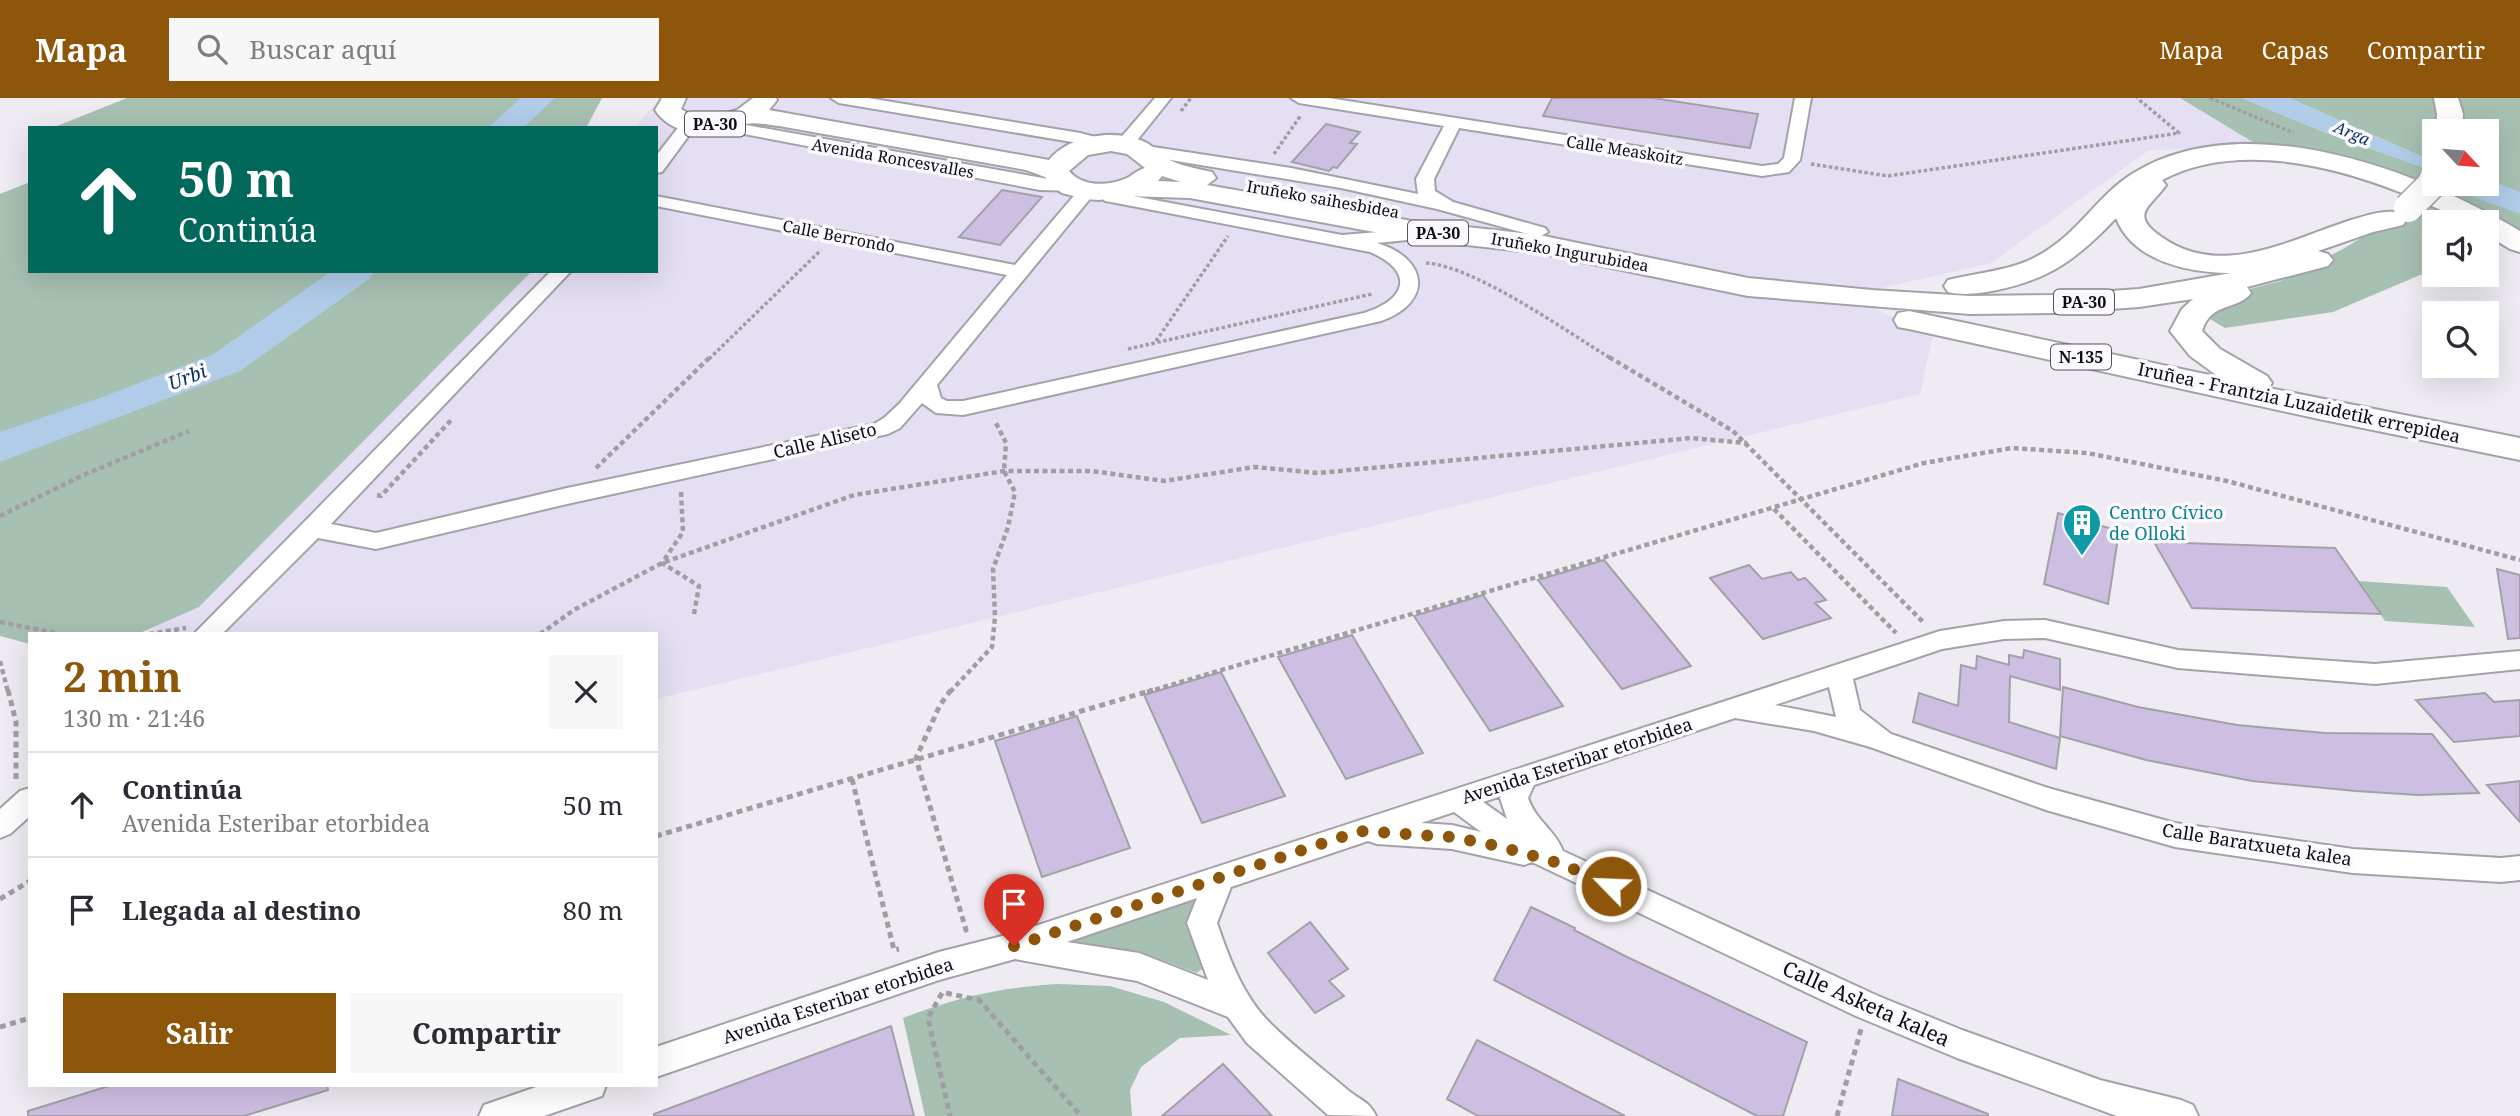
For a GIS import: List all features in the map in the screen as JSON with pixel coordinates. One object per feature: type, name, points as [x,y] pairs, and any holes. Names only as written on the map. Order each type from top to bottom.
[{"type":"highway","name":"PA-30","points":[[746,116],[758,109],[765,98]]},
{"type":"highway","name":"PA-30","points":[[772,98],[793,107],[1043,151],[1086,180]]},
{"type":"highway","name":"PA-30","points":[[669,100],[668,110],[672,116],[701,124],[746,116],[779,118],[1032,163],[1086,180]]},
{"type":"highway","name":"PA-30","points":[[1086,180],[1129,150]]},
{"type":"highway","points":[[1086,180],[1143,181],[1152,172],[1129,150]]},
{"type":"highway","name":"Iruñeko saihesbidea","points":[[1129,150],[1180,174],[1205,179],[1426,217],[1539,232]]},
{"type":"highway","points":[[1750,281],[1863,288],[1970,286],[2031,271],[2070,249],[2140,180],[2163,166],[2215,153],[2286,154],[2362,171],[2413,188],[2459,210]]},
{"type":"highway","points":[[2362,171],[2259,156],[2201,161],[2180,167],[2158,179],[2134,200],[2129,211],[2133,225],[2148,242],[2160,249],[2194,261],[2232,266],[2269,261],[2400,213]]},
{"type":"highway","name":"Iruñeko Ingurubidea","points":[[1086,180],[1190,190],[1436,233],[1539,244],[1846,296],[1970,305],[2054,304],[2139,298],[2211,286],[2318,260]]},
{"type":"highway","name":"PA-30","points":[[2318,260],[2341,250],[2400,213],[2422,193]]},
{"type":"highway","points":[[2499,231],[2520,243]]},
{"type":"highway","name":"Iruñeko Ingurubidea","points":[[1539,232],[1750,281]]},
{"type":"highway","points":[[2318,260],[2281,281],[2222,296],[2195,310],[2188,319],[2186,331],[2199,350],[2227,370],[2273,390],[2413,427]]},
{"type":"highway","name":"Iruñea - Frantzia Luzaidetik errepidea","points":[[1750,281],[2305,406],[2520,449]]},
{"type":"street","points":[[839,98],[1080,138],[1129,150],[1261,169],[1445,204],[1539,232]]},
{"type":"street","points":[[1129,150],[1163,98]]},
{"type":"street","points":[[1792,160],[1803,98]]},
{"type":"street","name":"Calle Measkoitz","points":[[1305,99],[1749,170],[1776,170],[1792,160]]},
{"type":"street","points":[[1445,204],[1426,193],[1425,178],[1454,123]]},
{"type":"street","name":"Avenida Roncesvalles","points":[[701,124],[1040,185],[1086,180],[1111,197],[1342,240],[1436,233]]},
{"type":"street","points":[[658,166],[701,124]]},
{"type":"street","points":[[1086,180],[1021,272],[926,384],[932,402],[943,408],[982,404],[1384,313],[1401,302],[1409,288],[1410,278],[1406,266],[1391,254],[1372,246],[1342,240]]},
{"type":"street","name":"Calle Berrondo","points":[[658,201],[1021,272]]},
{"type":"street","points":[[208,632],[313,529],[560,273]]},
{"type":"street","name":"Calle Aliseto","points":[[313,529],[376,541],[567,496],[880,429],[892,423],[926,384]]},
{"type":"street","name":"Avenida Esteribar etorbidea","points":[[658,1061],[941,979],[1014,946],[1940,640],[2004,629],[2045,629],[2178,659],[2375,674],[2520,660]]},
{"type":"street","name":"Calle Baratxueta kalea","points":[[1839,674],[1848,715],[1882,741]]},
{"type":"street","name":"Calle Baratxueta kalea","points":[[1734,708],[1814,721],[1882,741],[2046,799],[2175,835],[2353,861],[2501,870],[2520,868]]},
{"type":"street","name":"Calle Asketa kalea","points":[[1525,777],[1514,798],[1521,819],[1562,864]]},
{"type":"street","points":[[0,825],[23,794]]},
{"type":"street","name":"Calle Asketa kalea","points":[[1458,800],[1509,836],[1562,864],[1797,975],[1957,1044],[2100,1096],[2181,1116]]},
{"type":"street","name":"Calle Asketa kalea","points":[[1360,831],[1452,837],[1498,846],[1562,864]]},
{"type":"street","points":[[1221,876],[1202,923],[1216,965],[1239,1007],[1258,1033],[1340,1104],[1359,1116]]},
{"type":"street","points":[[1014,946],[1139,967],[1239,1007]]},
{"type":"street","points":[[496,1116],[584,1087]]},
{"type":"path","points":[[1792,160],[1888,176],[2179,133],[2137,98]]},
{"type":"path","points":[[1261,169],[1305,99]]},
{"type":"path","points":[[1156,341],[1238,221]]},
{"type":"path","points":[[567,496],[837,235]]},
{"type":"path","points":[[1406,266],[1442,264],[1480,280],[1733,431],[1940,640]]},
{"type":"path","points":[[1116,352],[1377,292]]},
{"type":"path","points":[[955,933],[966,930],[915,758],[940,705],[958,681],[992,648],[995,617],[993,569],[1008,527],[1014,492],[1004,471],[1006,443],[1000,427],[982,404]]},
{"type":"path","points":[[0,516],[81,476],[189,431]]},
{"type":"path","points":[[543,632],[574,610],[662,563],[854,495],[1004,471],[1092,471],[1164,481],[1255,467],[1318,473],[1691,438],[1747,443]]},
{"type":"path","points":[[658,835],[1924,463],[2012,448],[2087,453],[2227,481],[2520,560]]},
{"type":"path","points":[[662,563],[683,532],[681,472]]},
{"type":"path","points":[[1774,509],[1912,650]]},
{"type":"path","points":[[662,563],[699,586],[694,614]]},
{"type":"path","points":[[0,622],[50,632]]},
{"type":"path","points":[[0,661],[16,722],[23,794]]},
{"type":"path","points":[[852,779],[894,950],[907,947]]},
{"type":"path","points":[[0,899],[28,882]]},
{"type":"path","points":[[950,1116],[928,1018],[941,979],[979,1000],[1081,1116]]},
{"type":"path","points":[[0,1027],[28,1019]]},
{"type":"path","points":[[1838,1116],[1857,1041]]},
{"type":"shaded area","points":[[661,98],[2179,98],[2256,144],[2148,151],[1991,263],[1847,296],[1933,336],[1920,394],[658,699],[658,632],[149,632],[356,429],[499,273],[658,273],[658,126],[636,126]]},
{"type":"green space","points":[[127,98],[602,98],[587,126],[57,126]]},
{"type":"green space","points":[[2180,98],[2242,98],[2329,134],[2422,167],[2422,182],[2320,153],[2256,144]]},
{"type":"green space","points":[[2289,98],[2520,98],[2520,232],[2499,241],[2499,210],[2422,210],[2422,274],[2333,312],[2225,328],[2195,310],[2222,296],[2281,281],[2393,219],[2422,193],[2422,196],[2499,196],[2499,119],[2422,119],[2422,157]]},
{"type":"green space","points":[[28,183],[28,273],[530,273],[199,607],[142,632],[28,632],[28,643],[0,636],[0,194]]},
{"type":"green space","points":[[2358,581],[2447,587],[2475,627],[2385,621]]},
{"type":"green space","points":[[1192,898],[1196,903],[1204,960],[1203,968],[1197,973],[1143,953],[1085,947],[1074,941],[1079,935]]},
{"type":"green space","points":[[1057,984],[1110,986],[1164,1002],[1231,1035],[1180,1038],[1141,1067],[1130,1090],[1132,1116],[925,1116],[903,1018],[978,995]]},
{"type":"water","points":[[2242,98],[2289,98],[2422,157],[2422,167],[2329,134]]},
{"type":"building","points":[[1552,98],[1653,98],[1758,114],[1750,148],[1543,116]]},
{"type":"building","points":[[1326,124],[1360,132],[1350,143],[1357,144],[1337,168],[1333,167],[1329,171],[1292,162]]},
{"type":"building","points":[[1002,190],[1042,197],[1000,245],[959,237]]},
{"type":"building","name":"Centro Cívico de Olloki","points":[[2058,513],[2119,531],[2108,604],[2044,584]]},
{"type":"building","points":[[2154,542],[2335,548],[2381,614],[2192,608]]},
{"type":"building","points":[[1604,560],[1691,666],[1622,689],[1538,580]]},
{"type":"building","points":[[1749,565],[1762,579],[1791,572],[1798,580],[1805,578],[1826,600],[1815,603],[1831,618],[1763,639],[1710,578]]},
{"type":"building","points":[[2497,569],[2520,575],[2520,638],[2508,639]]},
{"type":"building","points":[[1483,595],[1563,706],[1490,731],[1414,616]]},
{"type":"building","points":[[1352,635],[1423,753],[1346,779],[1278,657]]},
{"type":"building","points":[[2024,650],[2060,659],[2060,690],[2010,676],[2009,722],[2060,738],[2056,769],[1913,722],[1919,693],[1958,706],[1961,665],[1976,669],[1977,656],[2009,665],[2009,655],[2023,658]]},
{"type":"building","points":[[1221,672],[1285,796],[1202,823],[1144,695]]},
{"type":"building","points":[[2063,687],[2138,707],[2237,725],[2325,733],[2432,734],[2479,793],[2418,795],[2252,781],[2146,760],[2060,736]]},
{"type":"building","points":[[2485,693],[2494,702],[2520,700],[2520,736],[2454,742],[2416,700]]},
{"type":"building","points":[[1077,716],[1130,848],[1042,877],[995,741]]},
{"type":"building","points":[[2520,781],[2520,822],[2487,785]]},
{"type":"building","points":[[1531,907],[1627,957],[1807,1042],[1783,1116],[1757,1116],[1494,980]]},
{"type":"building","points":[[1310,922],[1348,969],[1329,981],[1344,996],[1315,1013],[1268,953]]},
{"type":"building","points":[[891,1026],[914,1116],[654,1116],[654,1114]]},
{"type":"building","points":[[1477,1040],[1625,1116],[1478,1116],[1447,1099]]},
{"type":"building","points":[[1223,1064],[1272,1116],[1162,1116]]},
{"type":"building","points":[[1898,1079],[1988,1114],[1988,1116],[1892,1116]]},
{"type":"building","points":[[106,1087],[327,1087],[328,1090],[244,1116],[28,1116],[28,1111]]},
{"type":"waterway","name":"Urbi","points":[[506,126],[540,98]]},
{"type":"waterway","name":"Arga","points":[[2499,196],[2520,204]]},
{"type":"waterway","name":"Urbi","points":[[0,449],[226,363],[353,273]]},
{"type":"place","name":"Centro Cívico de Olloki","points":[[2082,557]]},
{"type":"route","points":[[1014,946],[1360,831],[1452,837],[1498,846],[1562,864],[1611,886]]}]
